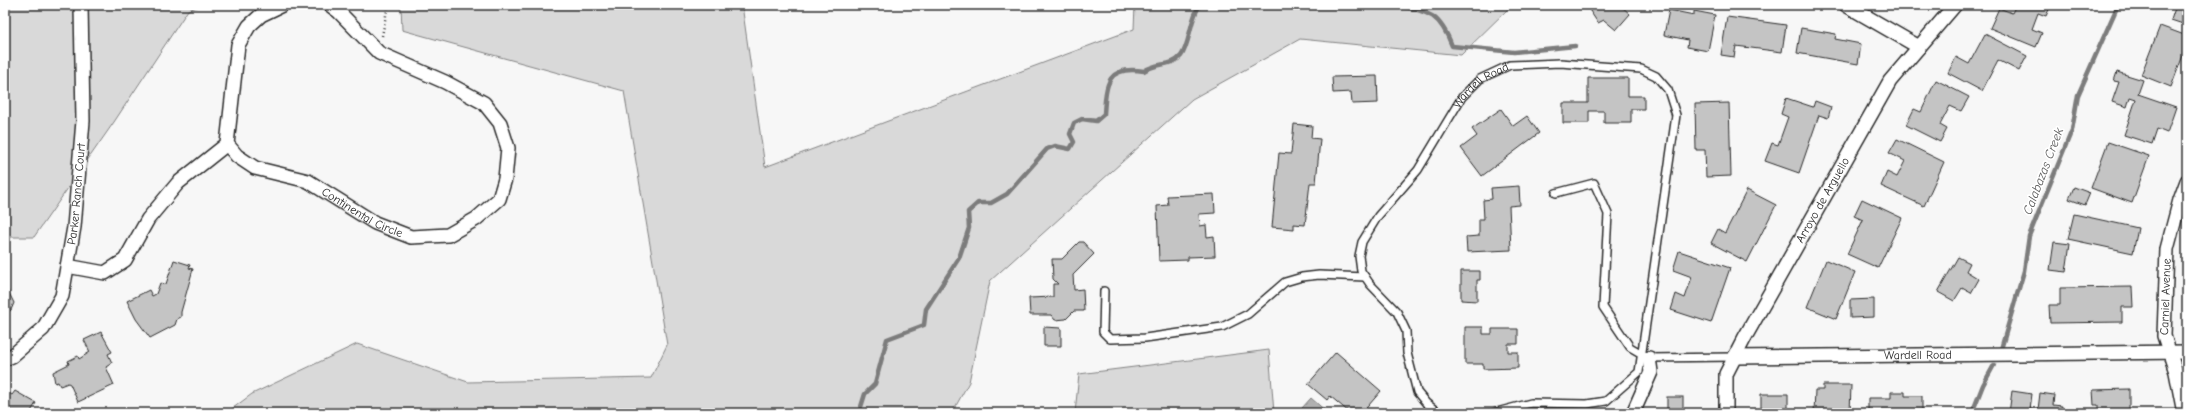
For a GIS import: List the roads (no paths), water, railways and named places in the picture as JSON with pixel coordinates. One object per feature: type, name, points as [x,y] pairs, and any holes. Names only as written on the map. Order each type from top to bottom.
[{"type":"street","name":"Parker Ranch Court","points":[[5,359],[12,356],[43,329],[62,296],[74,226],[83,121],[81,5]]},
{"type":"street","points":[[67,266],[105,272],[125,260],[148,219],[162,200],[178,183],[227,144],[238,45],[249,26],[261,15],[282,5]]},
{"type":"street","name":"Continental Circle","points":[[227,144],[237,156],[255,168],[308,181],[375,223],[411,237],[448,235],[476,219],[499,200],[505,179],[508,148],[500,123],[484,103],[445,82],[379,53],[338,11],[330,5]]},
{"type":"street","points":[[1846,5],[1918,47]]},
{"type":"street","name":"Arroyo de Arguello","points":[[1726,413],[1726,374],[1734,357],[1890,81],[1955,5]]},
{"type":"street","name":"Carniel Avenue","points":[[2184,413],[2170,353],[2164,336],[2167,249],[2180,200],[2187,181]]},
{"type":"street","name":"Wardell Road","points":[[1734,357],[2187,352]]},
{"type":"street","name":"Wardell Road","points":[[1633,413],[1651,372],[1646,356]]},
{"type":"lane","name":"Wardell Road","points":[[1439,413],[1426,403],[1417,392],[1407,353],[1406,331],[1397,312],[1361,271],[1359,256],[1362,242],[1378,216],[1418,170],[1462,97],[1480,79],[1510,65],[1560,63],[1641,69],[1656,76],[1668,90],[1676,115],[1646,356],[1639,372],[1606,401],[1579,405],[1531,403],[1493,413]]},
{"type":"lane","points":[[1556,193],[1594,183],[1608,214],[1602,307],[1630,347],[1646,356]]},
{"type":"lane","points":[[1104,291],[1103,332],[1110,340],[1145,338],[1222,327],[1248,314],[1286,282],[1302,277],[1319,275],[1365,277]]},
{"type":"lane","name":"Wardell Road","points":[[1646,356],[1734,357]]},
{"type":"waterway","points":[[856,413],[860,410],[865,394],[875,384],[887,339],[924,325],[926,309],[959,258],[969,228],[968,212],[978,203],[991,203],[1007,194],[1047,149],[1055,146],[1070,149],[1074,142],[1070,134],[1074,123],[1082,119],[1096,121],[1104,114],[1108,85],[1116,74],[1122,71],[1144,71],[1154,66],[1173,62],[1181,56],[1186,45],[1194,16],[1200,5]]},
{"type":"waterway","points":[[1395,5],[1431,15],[1442,26],[1452,46],[1514,52],[1575,46]]},
{"type":"waterway","name":"Calabazas Creek","points":[[2001,349],[2024,271],[2029,236],[2072,130],[2078,95],[2118,5]]},
{"type":"waterway","name":"Calabazas Creek","points":[[1972,413],[1983,385],[1994,365]]}]
